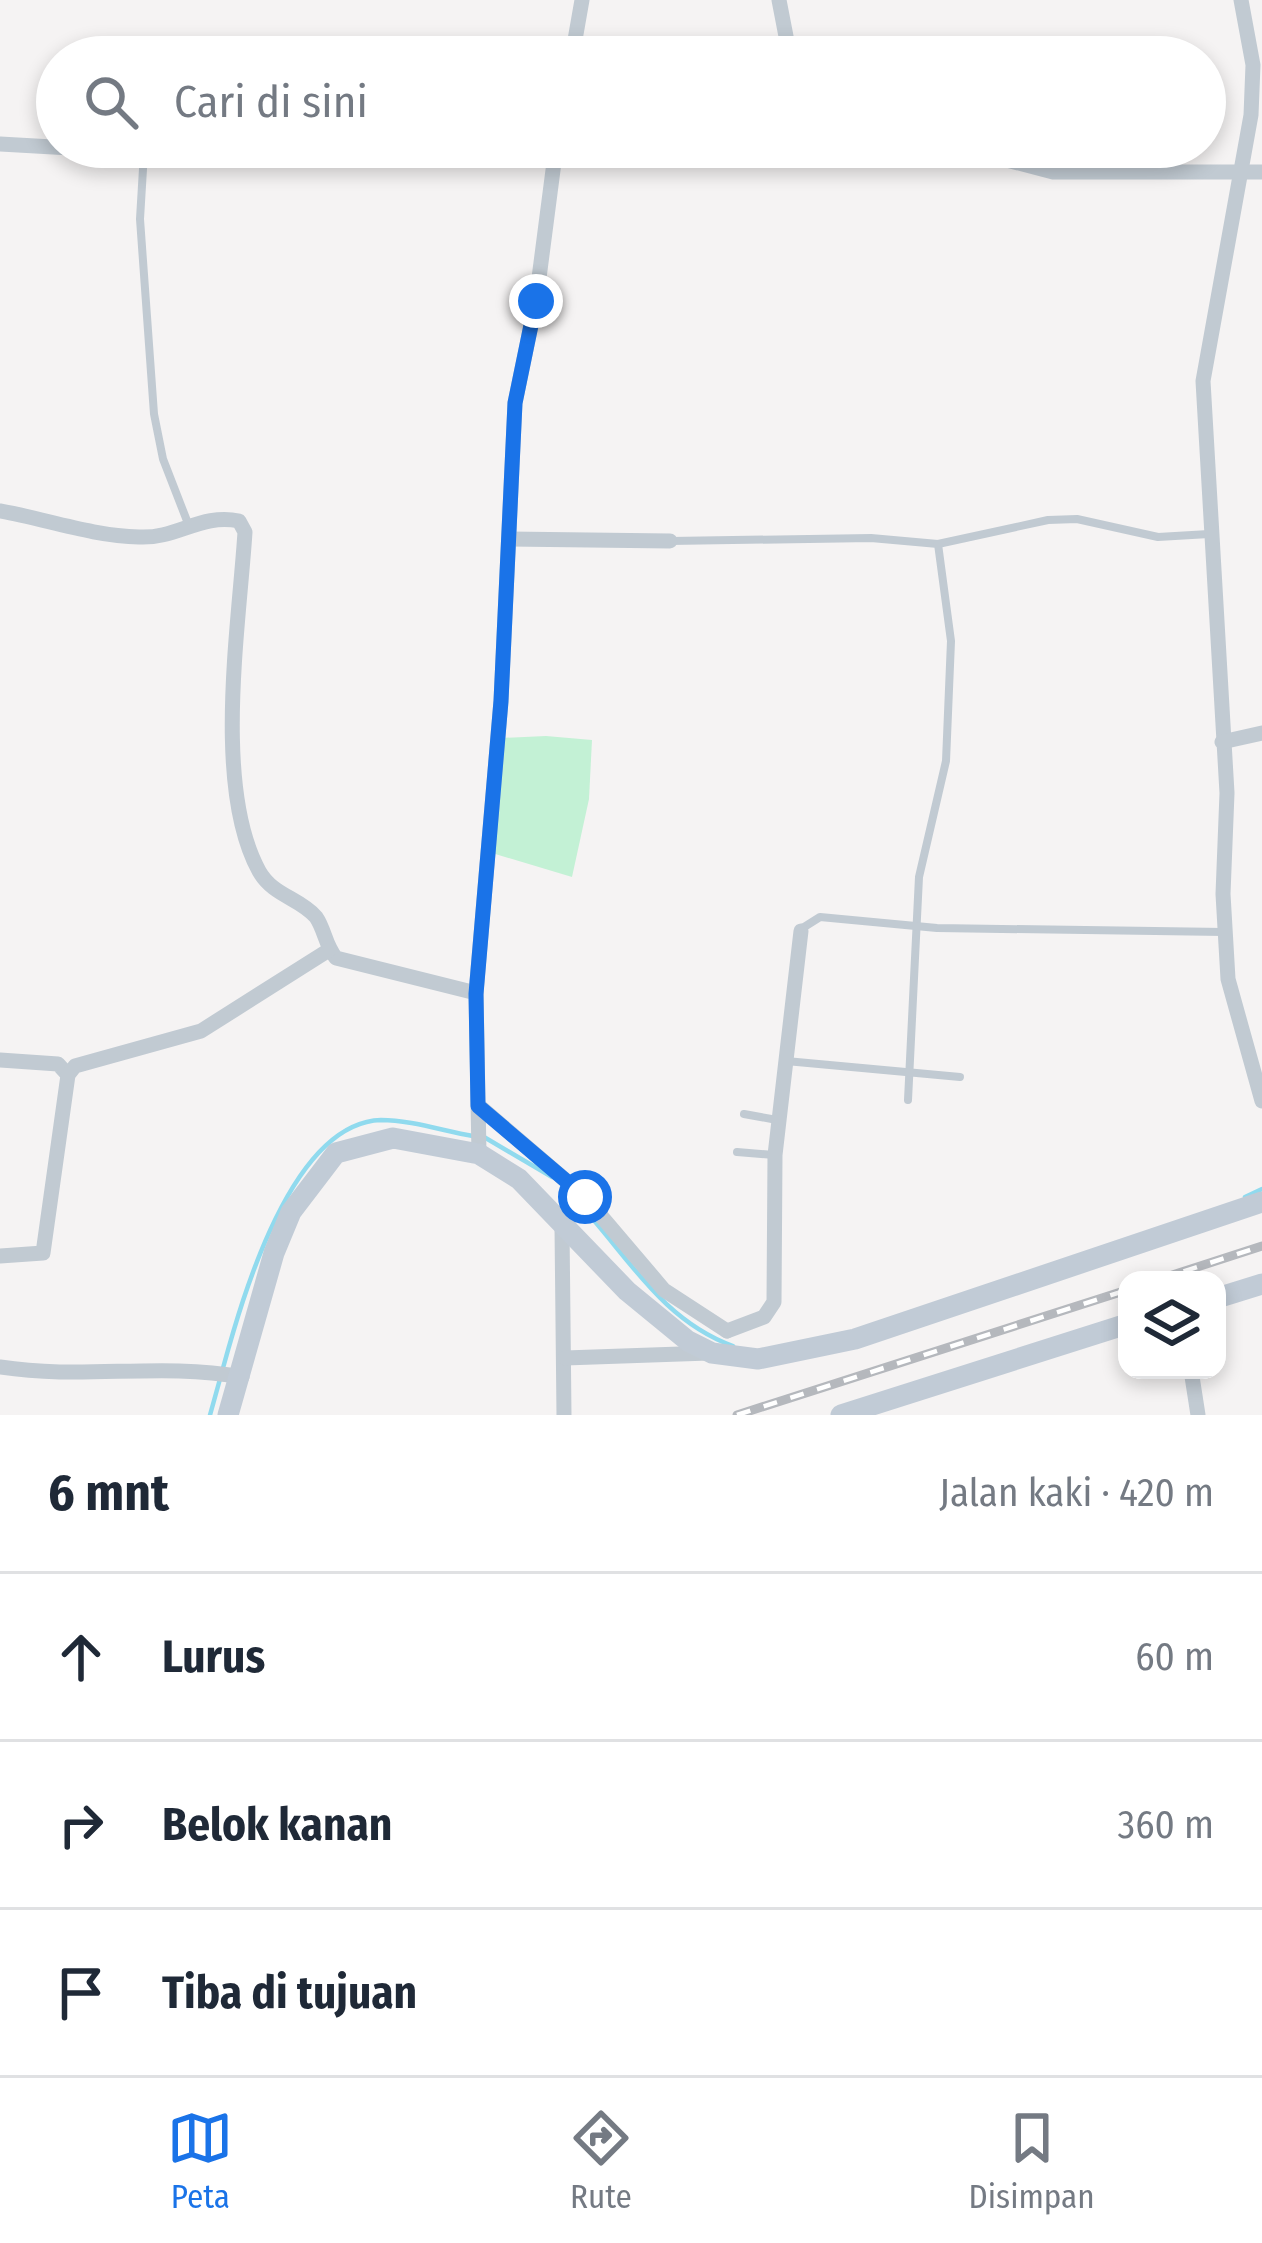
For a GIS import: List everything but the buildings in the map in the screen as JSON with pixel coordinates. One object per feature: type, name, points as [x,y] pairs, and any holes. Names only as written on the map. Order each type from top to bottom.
[{"type":"street","points":[[576,36],[582,0]]},
{"type":"street","points":[[779,0],[786,36]]},
{"type":"street","points":[[1241,0],[1252,65],[1234,233],[1203,381],[1227,793],[1228,979],[1262,1101]]},
{"type":"street","points":[[0,143],[36,145]]},
{"type":"street","points":[[479,1148],[476,994],[515,403],[536,301],[553,168]]},
{"type":"street","points":[[1037,168],[1053,172],[1262,172]]},
{"type":"street","points":[[0,511],[139,537],[220,517],[238,521],[245,532],[233,718],[237,781],[250,852],[267,884],[314,915],[336,958],[476,994]]},
{"type":"street","points":[[508,539],[670,541]]},
{"type":"street","points":[[1222,742],[1262,733]]},
{"type":"street","points":[[566,1358],[723,1344],[764,1317],[774,1301],[778,1120],[801,931]]},
{"type":"street","points":[[0,1256],[43,1253],[68,1075],[75,1066],[201,1031],[329,950]]},
{"type":"street","points":[[0,1060],[58,1064],[68,1075]]},
{"type":"street","points":[[479,1112],[585,1197],[664,1290],[723,1344]]},
{"type":"street","points":[[227,1415],[291,1212],[336,1154],[393,1138],[479,1148],[519,1179],[627,1292],[688,1341],[723,1344],[758,1359],[816,1350],[1262,1202]]},
{"type":"street","points":[[562,1227],[564,1415]]},
{"type":"street","points":[[1226,1295],[1262,1284]]},
{"type":"street","points":[[841,1415],[1118,1327]]},
{"type":"street","points":[[0,1367],[73,1376],[144,1368],[206,1369],[236,1375]]},
{"type":"street","points":[[1192,1379],[1198,1415]]},
{"type":"lane","points":[[143,168],[140,220],[154,414],[163,459],[189,527]]},
{"type":"lane","points":[[670,541],[871,538],[938,544],[1048,520],[1077,519],[1158,537],[1209,534]]},
{"type":"lane","points":[[908,1100],[919,877],[946,761],[951,641],[938,544]]},
{"type":"lane","points":[[801,931],[806,921],[820,917],[1130,934],[1225,932]]},
{"type":"lane","points":[[785,1061],[960,1077]]},
{"type":"lane","points":[[744,1114],[778,1120]]},
{"type":"lane","points":[[737,1152],[776,1155]]},
{"type":"green space","points":[[501,738],[592,740],[589,799],[572,877],[492,853]]},
{"type":"waterway","points":[[223,1368],[275,1219],[321,1150],[349,1129],[381,1120],[473,1136]]},
{"type":"waterway","points":[[484,1137],[552,1177]]},
{"type":"waterway","points":[[1245,1197],[1262,1189]]},
{"type":"waterway","points":[[573,1197],[664,1301],[684,1319],[733,1346]]},
{"type":"waterway","points":[[210,1415],[220,1379]]},
{"type":"railway","points":[[1185,1271],[1262,1246]]},
{"type":"railway","points":[[737,1415],[1118,1293]]},
{"type":"route","points":[[536,301],[515,403],[501,701],[485,838],[476,994],[478,1106],[585,1197]]}]
